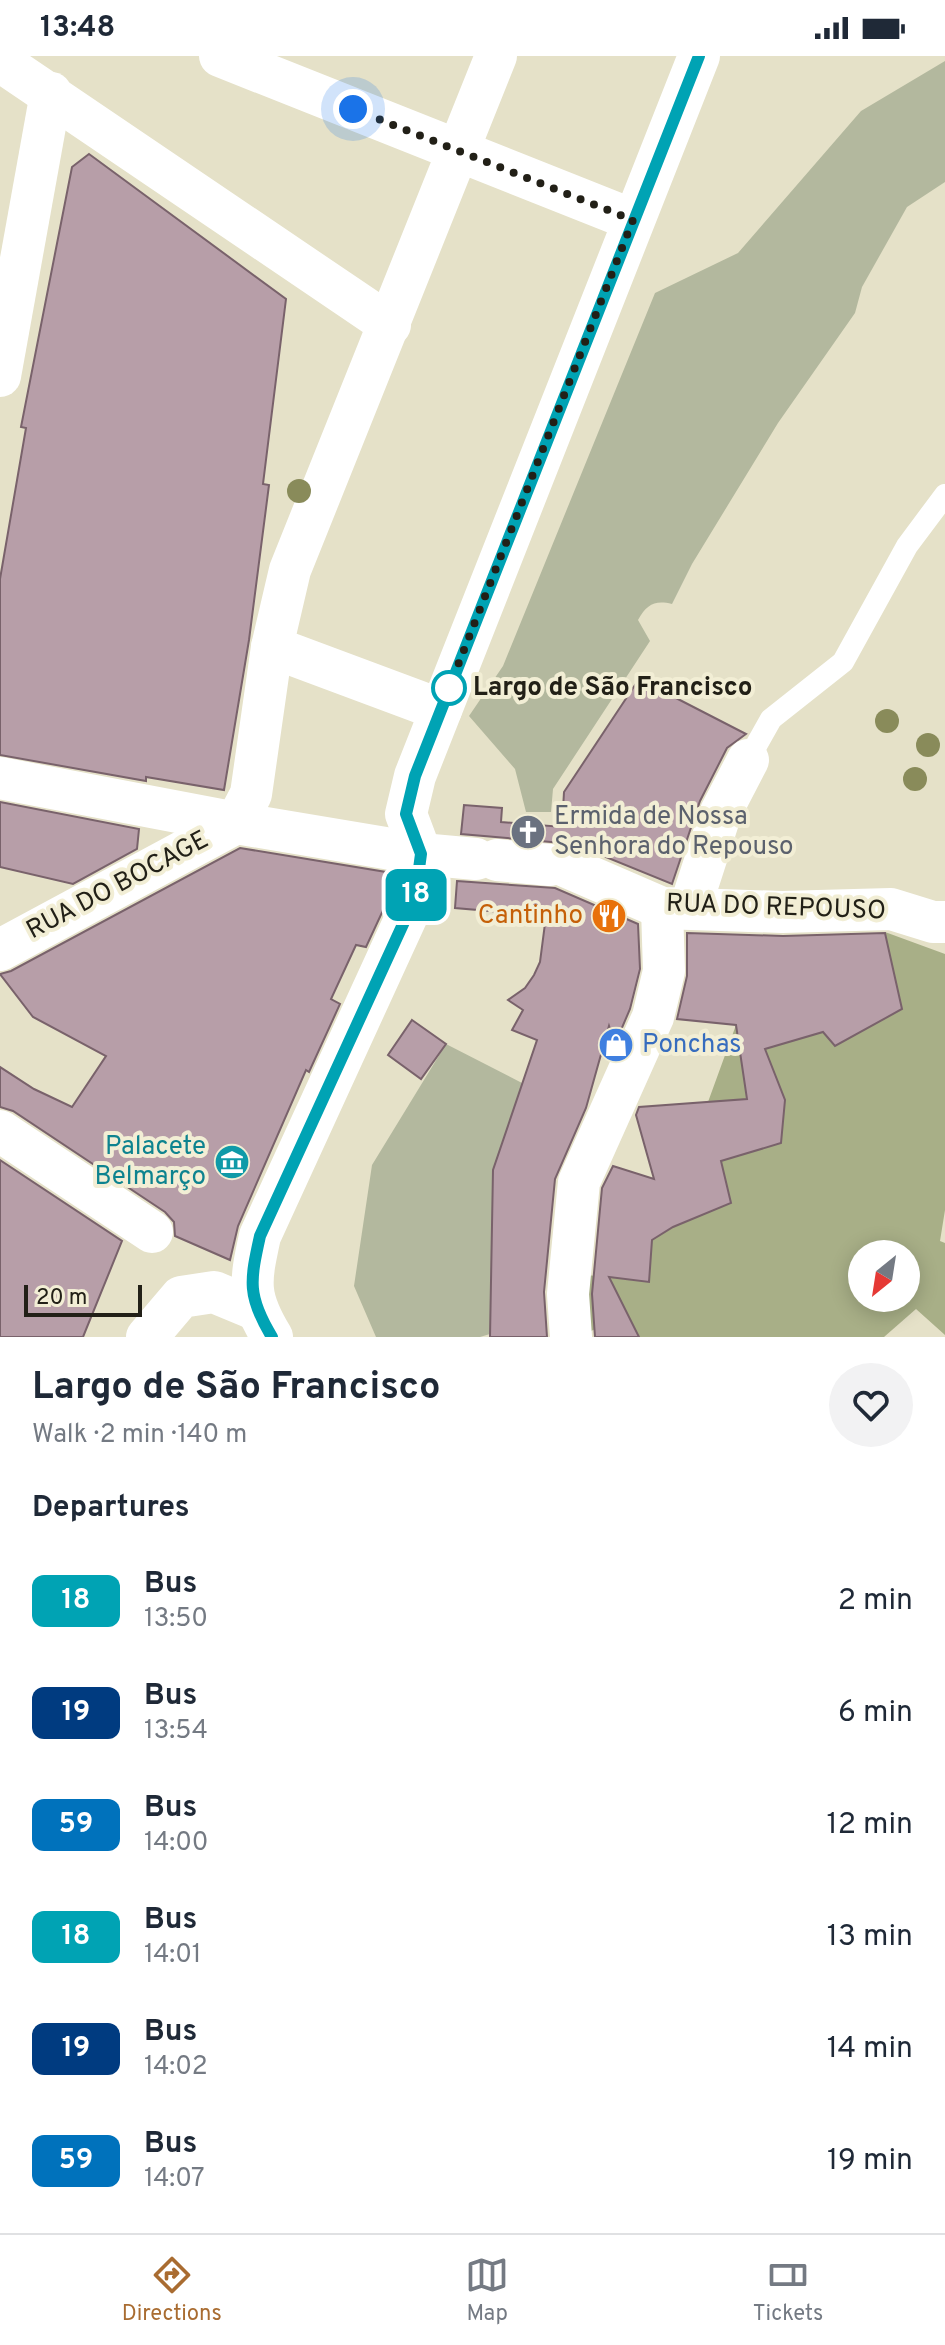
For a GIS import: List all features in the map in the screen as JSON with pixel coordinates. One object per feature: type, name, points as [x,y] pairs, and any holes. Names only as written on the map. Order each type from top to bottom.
[{"type":"street","points":[[220,56],[633,220]]},
{"type":"street","points":[[236,823],[251,794],[272,647],[290,570],[496,56]]},
{"type":"street","points":[[264,1323],[250,1281],[260,1236],[415,898],[421,854],[406,814],[415,776],[699,56]]},
{"type":"street","points":[[0,61],[390,325]]},
{"type":"street","points":[[0,376],[51,93]]},
{"type":"street","points":[[272,647],[441,710]]},
{"type":"street","points":[[571,1337],[568,1294],[579,1182],[653,1017],[676,908],[748,760]]},
{"type":"street","name":"RUA DO REPOUSO","points":[[0,778],[163,810],[421,854],[558,865],[676,908],[782,912],[891,909],[933,922],[945,922]]},
{"type":"street","points":[[158,865],[163,810]]},
{"type":"street","name":"RUA DO BOCAGE","points":[[0,950],[236,823]]},
{"type":"street","points":[[0,1131],[152,1232]]},
{"type":"street","points":[[147,1337],[181,1297],[214,1292],[264,1323]]},
{"type":"lane","points":[[748,760],[771,719],[843,662],[907,546],[945,495]]},
{"type":"green space","points":[[945,61],[945,182],[907,207],[862,287],[855,313],[778,423],[692,564],[672,604],[652,604],[641,615],[638,620],[650,641],[553,789],[551,812],[526,812],[515,769],[469,716],[503,666],[655,293],[738,253],[861,111]]},
{"type":"green space","points":[[885,932],[945,954],[945,1210],[940,1241],[945,1243],[945,1335],[919,1312],[920,1240],[848,1240],[848,1312],[913,1312],[884,1337],[639,1337],[627,1315],[582,1335],[587,1275],[649,1282],[652,1240],[673,1227],[730,1203],[708,1102],[736,1025],[755,1150],[781,1143],[785,1100],[765,1049],[823,1032],[835,1046],[901,1009]]},
{"type":"green space","points":[[446,1044],[522,1083],[493,1170],[490,1334],[480,1337],[376,1337],[354,1286],[372,1165]]},
{"type":"building","points":[[89,154],[286,299],[263,484],[269,485],[249,640],[224,790],[146,777],[146,781],[0,755],[0,579],[26,428],[21,427],[72,167]]},
{"type":"building","points":[[639,679],[746,734],[727,748],[700,801],[672,884],[574,844],[461,834],[464,805],[502,808],[501,822],[562,827],[564,792]]},
{"type":"building","points":[[0,802],[139,829],[137,849],[73,884],[0,867]]},
{"type":"building","points":[[240,848],[392,873],[394,877],[392,891],[366,947],[356,945],[331,999],[340,1004],[309,1072],[306,1070],[238,1226],[230,1260],[175,1236],[174,1222],[165,1212],[13,1111],[0,1107],[0,1067],[34,1089],[72,1107],[106,1056],[33,1017],[0,974],[11,971]]},
{"type":"building","points":[[457,881],[555,888],[638,924],[640,969],[630,1009],[615,1044],[609,1026],[586,1108],[555,1179],[544,1292],[547,1337],[490,1337],[493,1170],[537,1040],[512,1030],[523,1010],[508,1000],[525,988],[540,962],[546,916],[455,908]]},
{"type":"building","points":[[687,933],[783,936],[885,933],[902,1009],[835,1046],[823,1032],[765,1049],[785,1100],[781,1143],[721,1161],[731,1203],[673,1227],[652,1240],[649,1282],[609,1277],[639,1337],[595,1337],[592,1294],[602,1188],[613,1166],[654,1179],[636,1115],[639,1107],[747,1099],[736,1025],[677,1019],[687,976]]},
{"type":"building","points":[[412,1020],[446,1044],[421,1079],[388,1055]]},
{"type":"building","points":[[0,1160],[122,1241],[83,1337],[0,1337]]},
{"type":"bus line","name":"18","points":[[272,1337],[255,1309],[250,1281],[260,1236],[415,898],[421,854],[406,814],[415,776],[699,56]]},
{"type":"place","name":"Largo de São Francisco","points":[[449,688]]},
{"type":"place","name":"Ermida de Nossa Senhora do Repouso","points":[[528,832]]},
{"type":"place","name":"Cantinho","points":[[609,916]]},
{"type":"place","name":"Ponchas","points":[[616,1045]]},
{"type":"place","name":"Palacete Belmarço","points":[[232,1162]]},
{"type":"route","points":[[353,109],[633,220],[449,688]]}]
